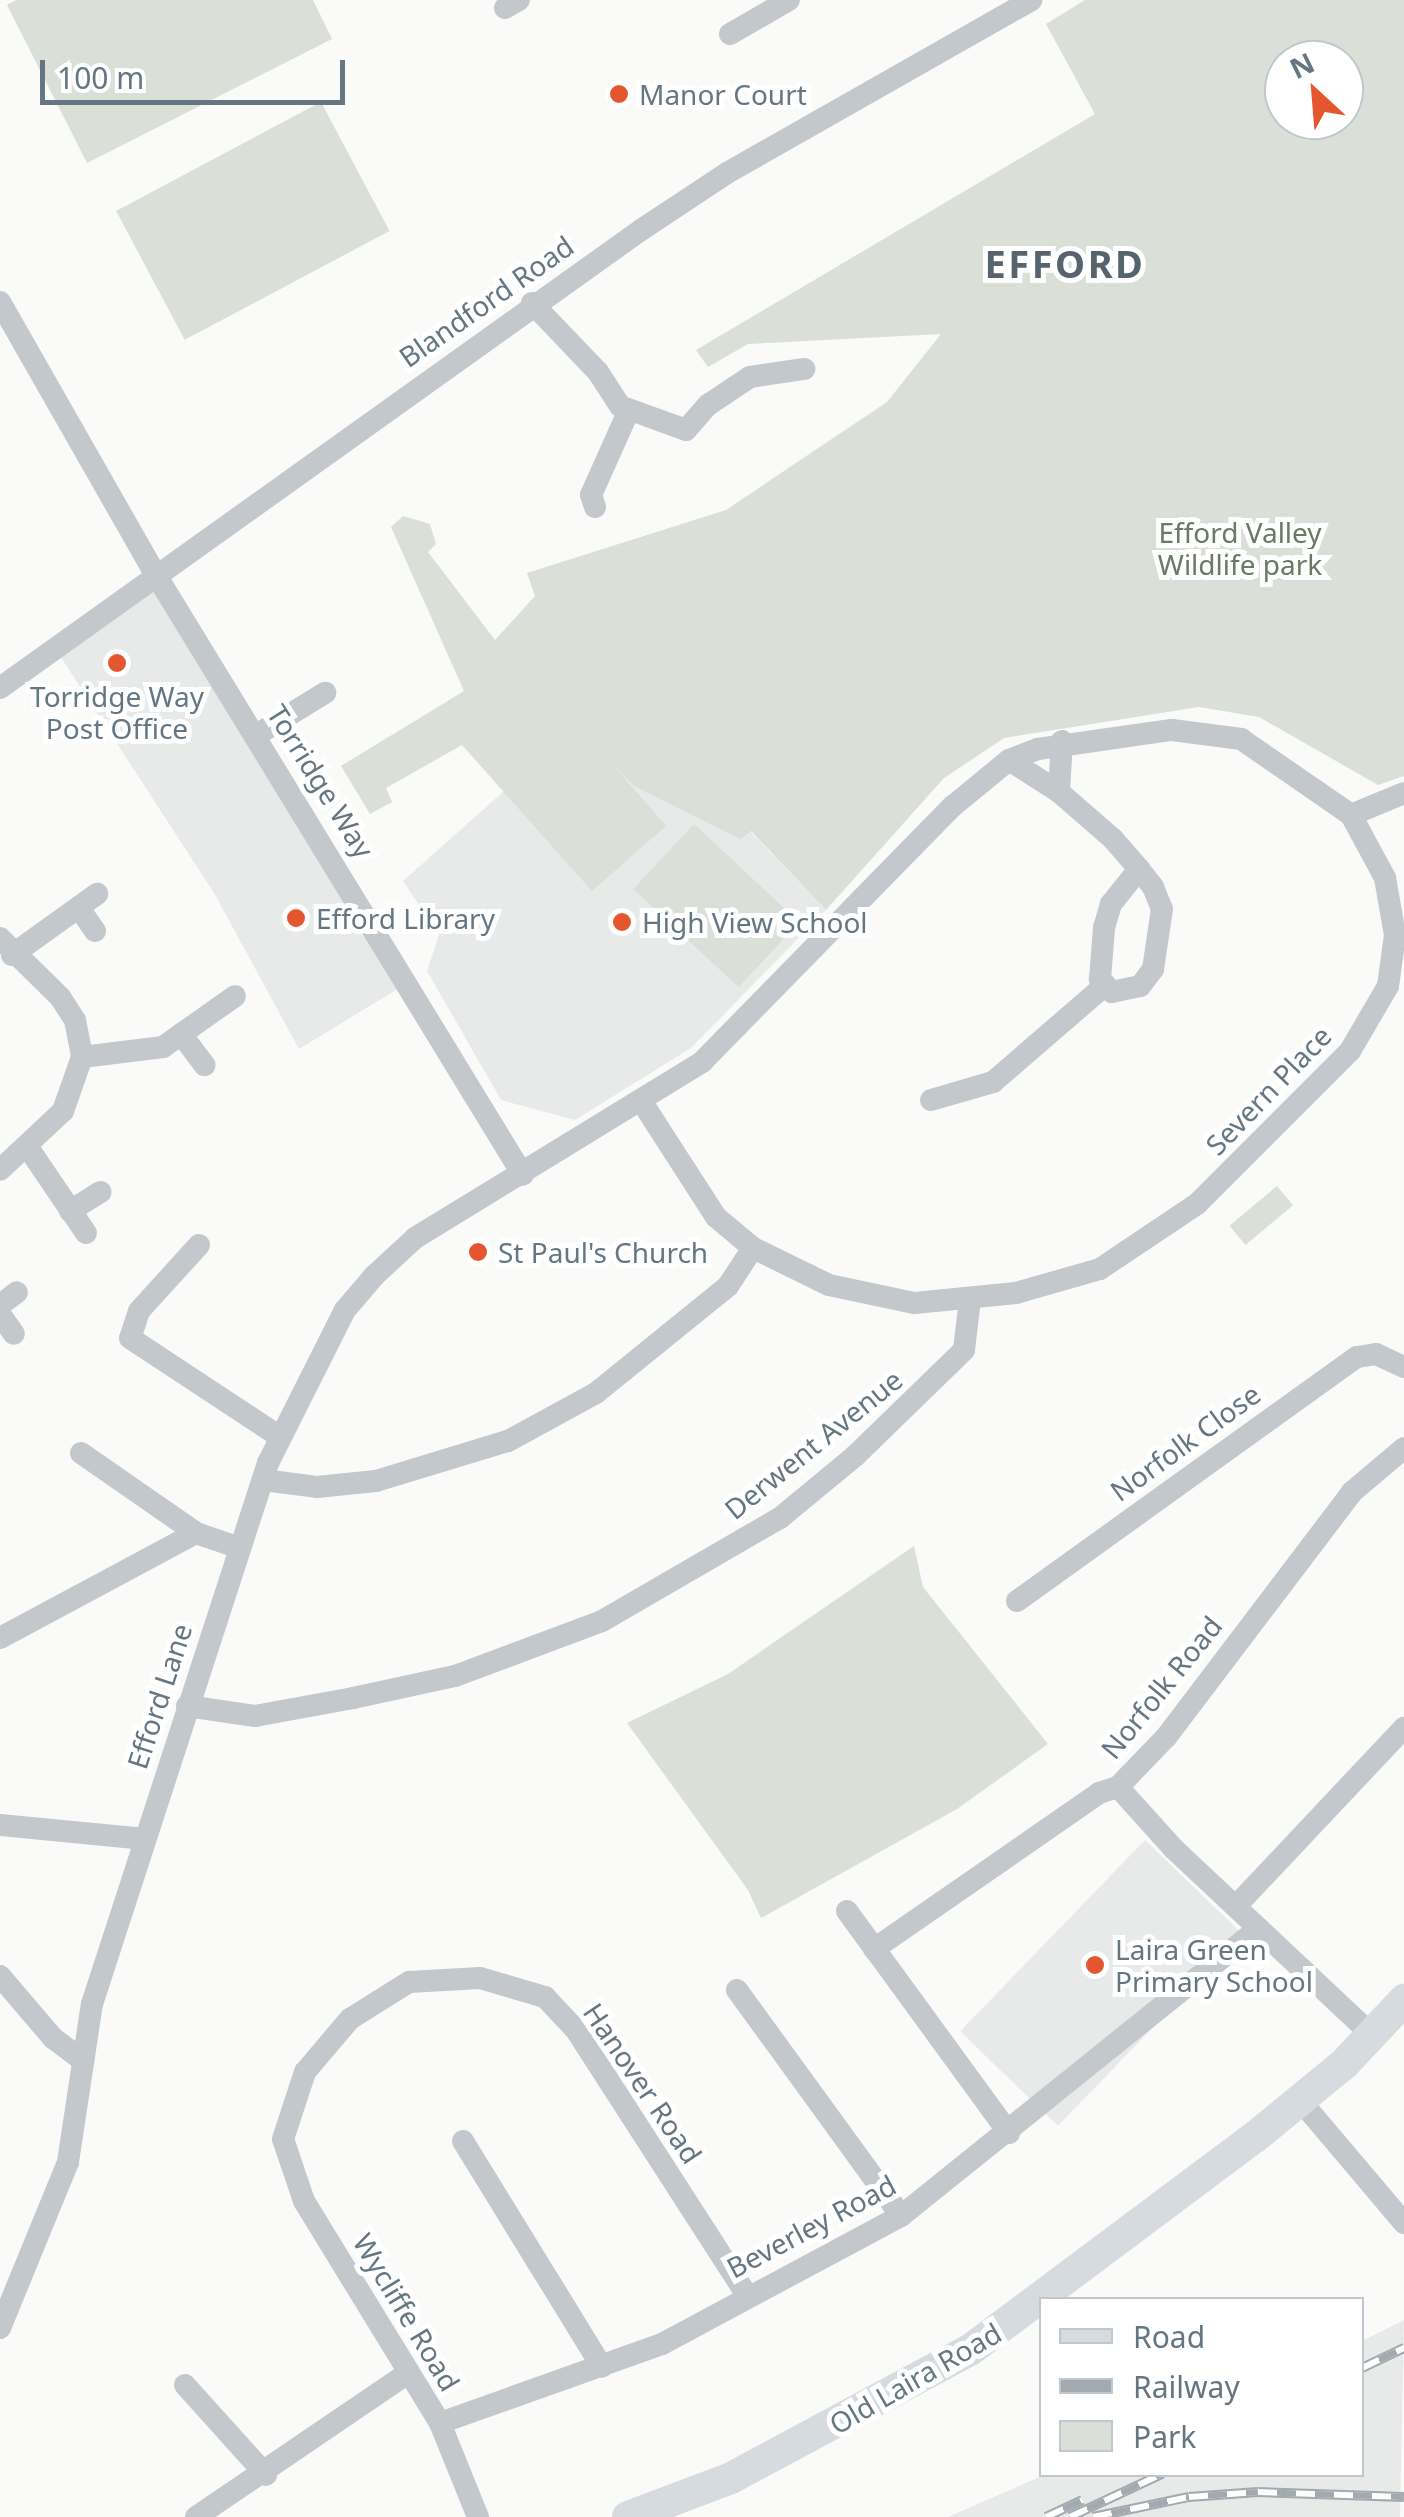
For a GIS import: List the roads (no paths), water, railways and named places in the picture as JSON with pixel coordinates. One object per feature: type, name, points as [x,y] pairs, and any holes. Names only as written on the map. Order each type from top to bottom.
[{"type":"main road","name":"Old Laira Road","points":[[1040,2297],[1300,2100],[1372,2036],[1404,2000]]},
{"type":"main road","name":"Old Laira Road","points":[[628,2517],[730,2478],[970,2350],[1039,2298]]},
{"type":"street","points":[[730,34],[750,10],[789,0]]},
{"type":"street","name":"Blandford Road","points":[[0,688],[532,303],[727,173],[1031,0]]},
{"type":"street","name":"Torridge Way","points":[[0,302],[156,575],[258,734],[523,1175]]},
{"type":"street","points":[[532,303],[629,410],[686,430],[708,405],[750,377],[804,369]]},
{"type":"street","points":[[595,507],[591,494],[629,410]]},
{"type":"street","points":[[258,734],[325,694]]},
{"type":"street","name":"Severn Place","points":[[523,1175],[642,1102],[734,1034],[953,806],[1009,760],[1062,740],[1182,730],[1241,739],[1350,815],[1385,878],[1396,935],[1388,986],[1350,1051],[1229,1176],[1157,1235],[1100,1269],[970,1299],[914,1303],[829,1285],[753,1248],[693,1188],[642,1102]]},
{"type":"street","points":[[1059,792],[1062,740]]},
{"type":"street","points":[[931,1100],[994,1082],[1102,988],[1140,986],[1161,949],[1162,908],[1139,869],[1059,792],[1009,760]]},
{"type":"street","points":[[1350,815],[1404,793]]},
{"type":"street","points":[[1102,988],[1108,916],[1139,869]]},
{"type":"street","points":[[86,1234],[70,1211],[10,1155],[63,1112],[82,1057],[74,1020],[60,997],[6,946],[88,901],[95,931]]},
{"type":"street","points":[[82,1057],[163,1047],[235,996]]},
{"type":"street","points":[[181,1034],[204,1065]]},
{"type":"street","name":"Efford Lane","points":[[0,2328],[68,2162],[92,2004],[187,1706],[280,1437],[345,1310],[374,1276],[415,1238],[523,1175]]},
{"type":"street","points":[[70,1211],[100,1192]]},
{"type":"street","points":[[199,1245],[139,1311],[130,1338],[280,1437]]},
{"type":"street","points":[[263,1480],[316,1487],[376,1481],[508,1442],[596,1393],[728,1286],[753,1248]]},
{"type":"street","name":"Derwent Avenue","points":[[187,1706],[255,1716],[342,1701],[454,1676],[602,1621],[780,1518],[855,1456],[964,1350],[970,1299]]},
{"type":"street","points":[[0,1314],[14,1334]]},
{"type":"street","name":"Norfolk Close","points":[[1016,1601],[1357,1357],[1402,1359]]},
{"type":"street","name":"Norfolk Road","points":[[874,1949],[1099,1793],[1118,1787],[1168,1736],[1352,1492],[1404,1448]]},
{"type":"street","points":[[81,1453],[196,1533],[240,1548]]},
{"type":"street","points":[[0,1638],[196,1533]]},
{"type":"street","points":[[1236,1906],[1404,1728]]},
{"type":"street","points":[[1118,1787],[1372,2036]]},
{"type":"street","points":[[0,1826],[145,1838]]},
{"type":"street","points":[[847,1911],[1009,2133]]},
{"type":"street","name":"Beverley Road","points":[[440,2423],[662,2344],[748,2294],[901,2216],[1009,2133],[1259,1928]]},
{"type":"street","points":[[0,1976],[10,2005],[83,2061]]},
{"type":"street","name":"Hanover Road","points":[[283,2139],[305,2072],[350,2019],[409,1982],[480,1978],[545,1997],[576,2030],[748,2294]]},
{"type":"street","points":[[738,1990],[901,2216]]},
{"type":"street","points":[[1300,2100],[1404,2224]]},
{"type":"street","name":"Wycliffe Road","points":[[283,2139],[304,2201],[405,2375],[440,2423],[478,2517]]},
{"type":"street","points":[[462,2141],[602,2367]]},
{"type":"street","points":[[196,2517],[266,2476],[405,2375]]},
{"type":"street","points":[[185,2385],[266,2476]]},
{"type":"railway","points":[[1364,2367],[1404,2348]]},
{"type":"railway","points":[[1070,2517],[1156,2477]]},
{"type":"railway","points":[[1093,2517],[1189,2497],[1258,2492],[1404,2497]]},
{"type":"railway","points":[[1046,2517],[1082,2500]]},
{"type":"place","name":"Manor Court","points":[[619,94]]},
{"type":"place","name":"Torridge Way Post Office","points":[[117,663]]},
{"type":"place","name":"Efford Library","points":[[296,918]]},
{"type":"place","name":"High View School","points":[[622,922]]},
{"type":"place","name":"St Paul's Church","points":[[478,1252]]},
{"type":"place","name":"Laira Green Primary School","points":[[1095,1965]]},
{"type":"district","name":"EFFORD","points":[[1065,264]]},
{"type":"park label","name":"Efford Valley Wildlife park","points":[[1240,548]]}]
